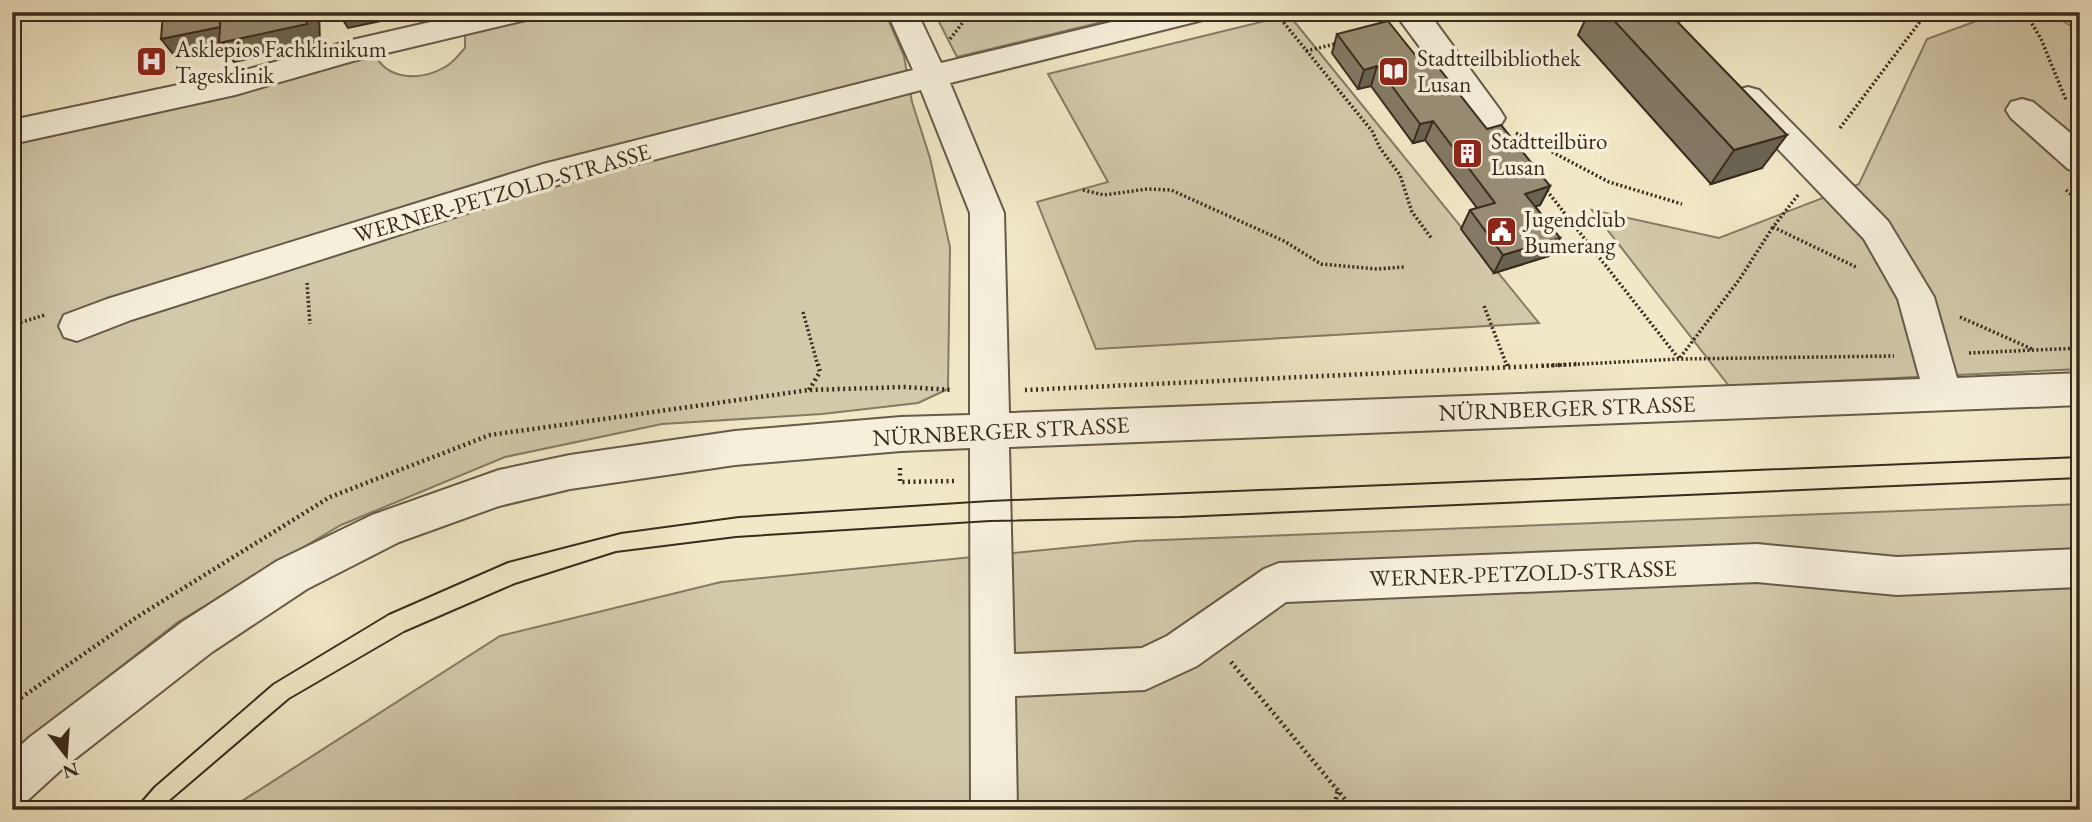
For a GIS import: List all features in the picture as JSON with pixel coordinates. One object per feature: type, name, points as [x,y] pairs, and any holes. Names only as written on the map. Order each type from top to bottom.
[{"type":"street","points":[[12,132],[235,84],[352,51],[519,12]]},
{"type":"street","points":[[902,12],[932,77],[986,214],[994,810]]},
{"type":"street","name":"WERNER-PETZOLD-STRASSE","points":[[77,326],[120,309],[543,176],[1195,12]]},
{"type":"street","points":[[1409,12],[1420,23],[1489,118]]},
{"type":"street","points":[[1731,80],[1877,230],[1916,297],[1943,394]]},
{"type":"street","points":[[2022,110],[2080,160]]},
{"type":"street","name":"NÜRNBERGER STRASSE","points":[[12,784],[46,752],[197,637],[292,575],[386,528],[499,488],[570,472],[735,448],[901,434],[2080,389]]},
{"type":"street","name":"WERNER-PETZOLD-STRASSE","points":[[991,676],[1145,669],[1207,634],[1279,583],[1757,563],[1897,576],[2080,568]]},
{"type":"path","points":[[1275,12],[1353,104],[1372,131],[1380,148],[1400,175],[1412,212],[1432,239]]},
{"type":"path","points":[[2025,12],[2041,39],[2066,100]]},
{"type":"path","points":[[1840,128],[1922,19]]},
{"type":"path","points":[[1306,51],[1346,41]]},
{"type":"path","points":[[1489,118],[1609,182],[1682,204]]},
{"type":"path","points":[[1541,183],[1679,359],[1739,280],[1773,227]]},
{"type":"path","points":[[1083,190],[1094,195],[1111,195],[1154,186],[1171,190],[1284,242],[1321,264],[1377,269],[1404,267]]},
{"type":"path","points":[[305,251],[310,324]]},
{"type":"path","points":[[1484,306],[1508,367]]},
{"type":"path","points":[[803,312],[820,372],[809,390]]},
{"type":"path","points":[[1207,634],[1354,810]]},
{"type":"path","points":[[1334,810],[1338,788]]},
{"type":"shaded area","points":[[547,12],[885,12],[904,56],[912,102],[930,158],[950,247],[948,389],[918,403],[822,414],[662,424],[505,457],[341,525],[178,622],[37,732],[12,756],[12,139],[374,53],[387,69],[396,73],[405,76],[426,75],[445,67],[456,58],[465,48],[465,33]]},
{"type":"shaded area","points":[[934,12],[1144,12],[957,57]]},
{"type":"shaded area","points":[[2001,12],[2047,12],[2080,31],[2080,369],[1729,386],[1592,210],[1719,238],[1859,184],[1927,39]]},
{"type":"shaded area","points":[[1289,15],[1539,323],[1096,349],[1037,202],[1108,182],[1048,74]]},
{"type":"shaded area","points":[[2080,504],[2080,810],[235,810],[242,801],[500,636],[721,582],[1135,541]]},
{"type":"building","points":[[163,12],[220,12],[220,27],[161,39]]},
{"type":"building","points":[[221,12],[307,12],[307,24],[219,43]]},
{"type":"building","points":[[1606,12],[1668,12],[1787,135],[1734,150]]},
{"type":"building","points":[[1388,21],[1416,56],[1427,53],[1487,129],[1501,125],[1550,186],[1525,194],[1560,238],[1503,255],[1470,210],[1495,203],[1433,121],[1420,124],[1377,66],[1364,70],[1337,34]]},
{"type":"tram line","points":[[134,810],[154,787],[273,684],[389,614],[508,562],[621,533],[739,517],[990,501],[2080,457]]},
{"type":"tram line","points":[[159,810],[289,699],[404,632],[515,584],[616,552],[736,537],[990,521],[1180,517],[2080,478]]},
{"type":"place","name":"Asklepios Fachklinikum Tagesklinik","points":[[152,62]]},
{"type":"place","name":"Stadtteilbibliothek Lusan","points":[[1394,71]]},
{"type":"place","name":"Stadtteilbüro Lusan","points":[[1468,154]]},
{"type":"place","name":"Jugendclub Bumerang","points":[[1501,232]]}]
